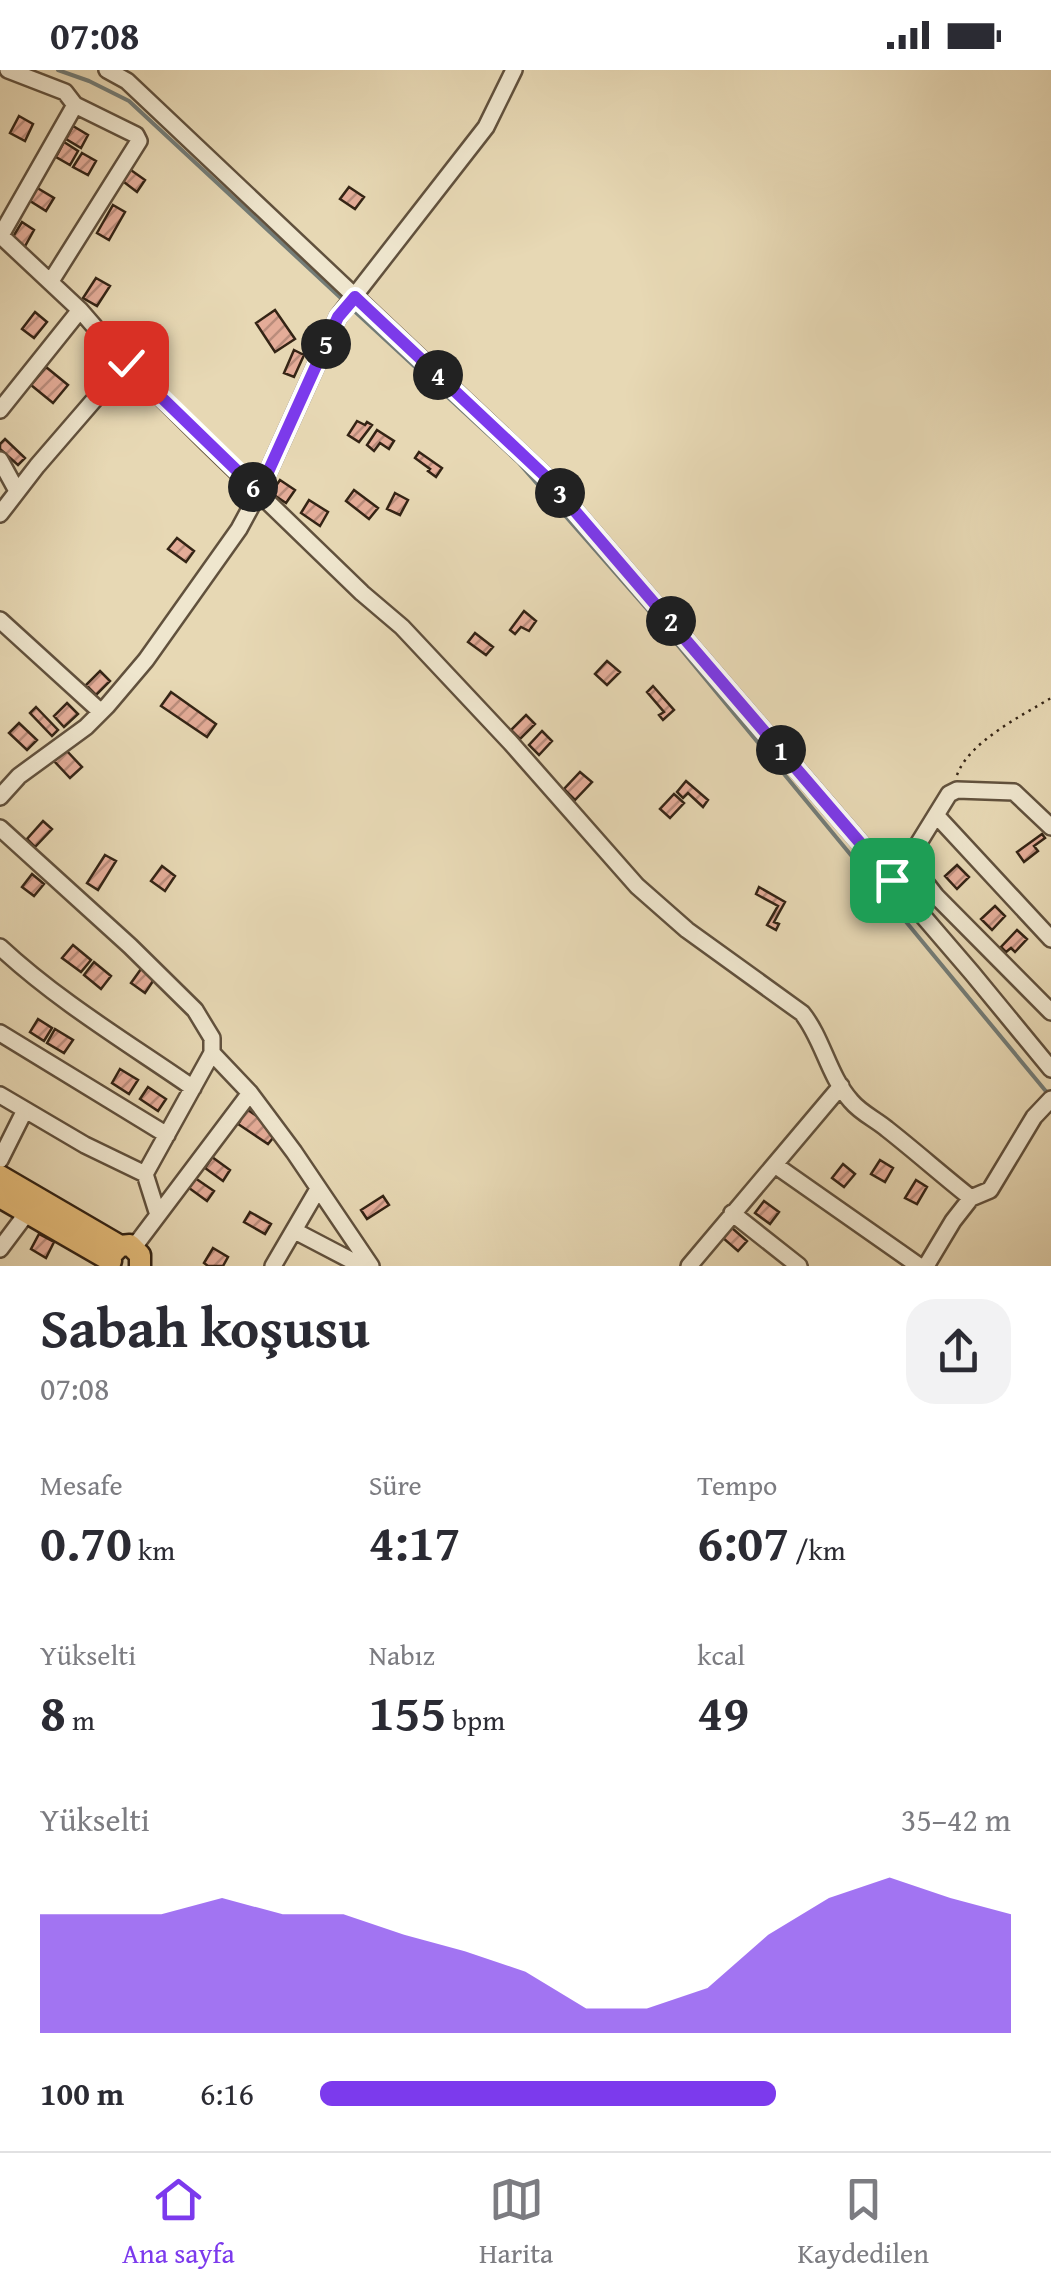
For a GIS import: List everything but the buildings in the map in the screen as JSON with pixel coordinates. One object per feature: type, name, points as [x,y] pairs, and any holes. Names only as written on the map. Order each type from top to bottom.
[{"type":"main road","points":[[0,1176],[128,1260]]},
{"type":"main road","points":[[0,1197],[128,1260]]},
{"type":"street","points":[[107,70],[127,81],[347,306],[554,486],[1051,1069]]},
{"type":"street","points":[[0,796],[19,776],[101,712],[146,660],[239,529],[347,306],[486,127],[514,70]]},
{"type":"street","points":[[4,72],[65,92],[76,105],[136,135],[139,142],[51,281]]},
{"type":"street","points":[[76,105],[0,235],[80,310],[126,363],[362,593],[402,627],[637,886],[687,930],[802,1013],[813,1026],[849,1099],[970,1198]]},
{"type":"street","points":[[0,410],[80,310]]},
{"type":"street","points":[[0,514],[126,363]]},
{"type":"street","points":[[0,460],[18,491]]},
{"type":"street","points":[[4,631],[101,712]]},
{"type":"street","points":[[1051,828],[1014,792],[957,790],[949,794],[915,849],[911,864],[936,896],[1051,1012]]},
{"type":"street","points":[[936,815],[1051,940]]},
{"type":"street","points":[[0,828],[196,1010],[212,1038],[212,1053],[145,1174],[158,1216]]},
{"type":"street","points":[[0,947],[58,994],[193,1088]]},
{"type":"street","points":[[0,1032],[167,1135]]},
{"type":"street","points":[[212,1053],[250,1093],[371,1266]]},
{"type":"street","points":[[691,1265],[841,1086]]},
{"type":"street","points":[[128,1260],[250,1093]]},
{"type":"street","points":[[0,1095],[85,1145],[145,1174]]},
{"type":"street","points":[[775,1165],[923,1266],[970,1198],[990,1190],[1034,1117],[1051,1099]]},
{"type":"street","points":[[0,1160],[25,1110]]},
{"type":"street","points":[[273,1266],[318,1188]]},
{"type":"street","points":[[0,1249],[27,1213]]},
{"type":"street","points":[[732,1213],[799,1266]]},
{"type":"street","points":[[295,1231],[362,1266]]},
{"type":"path","points":[[957,790],[961,764],[992,735],[1051,698]]},
{"type":"waterway","points":[[58,70],[129,101],[343,300]]},
{"type":"waterway","points":[[350,307],[518,462],[661,625],[1049,1095]]},
{"type":"route","points":[[126,363],[259,492],[338,317],[355,297],[544,475],[892,880]]}]
